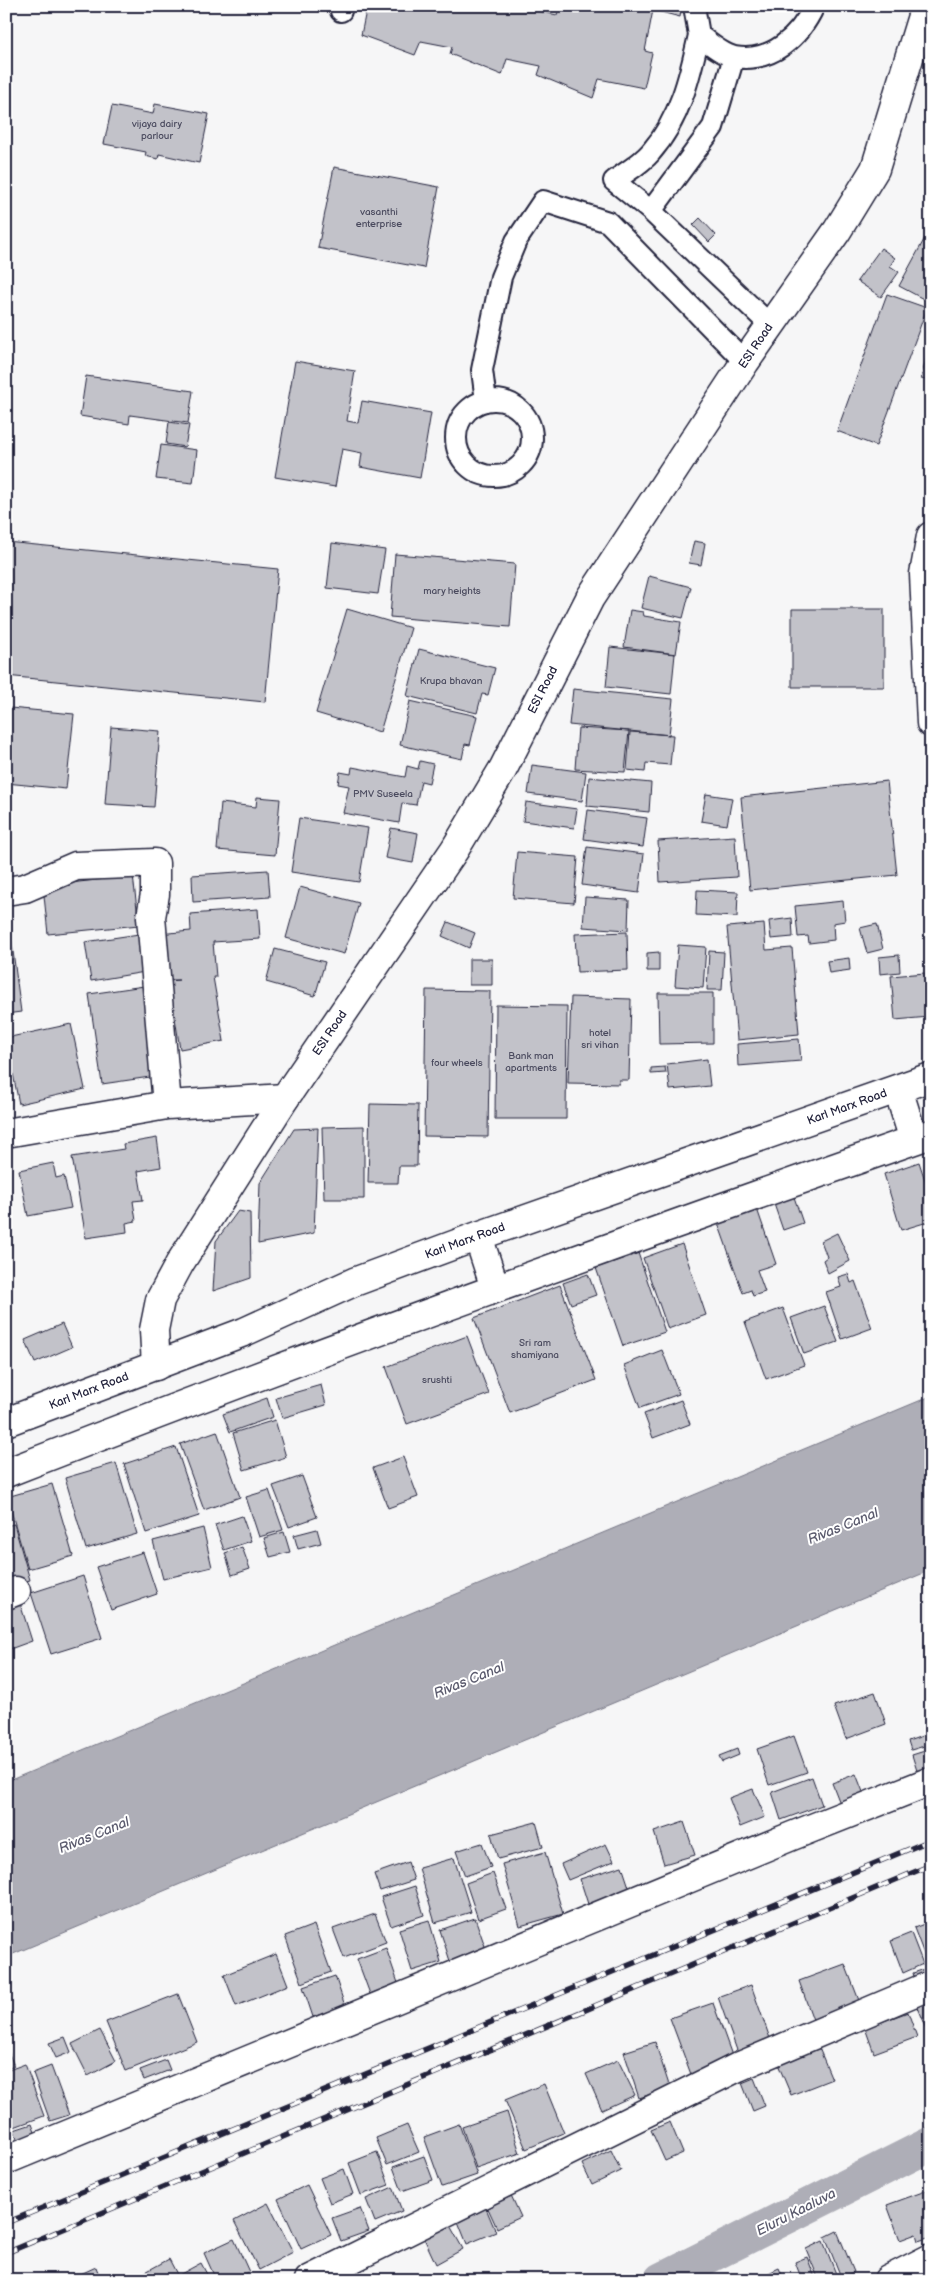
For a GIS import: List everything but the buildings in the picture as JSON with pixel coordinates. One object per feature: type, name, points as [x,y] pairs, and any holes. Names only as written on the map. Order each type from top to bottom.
[{"type":"street","name":"ESI Road","points":[[156,1366],[154,1330],[160,1300],[180,1263],[286,1098],[455,849],[503,769],[590,598],[745,362],[837,231],[875,169],[925,6]]},
{"type":"street","points":[[931,536],[928,574],[931,723]]},
{"type":"street","points":[[6,891],[25,888],[76,866],[155,863],[155,894],[151,917],[167,1105]]},
{"type":"street","name":"Karl Marx Road","points":[[6,1422],[244,1332],[354,1282],[478,1236],[931,1077]]},
{"type":"street","points":[[6,1473],[177,1406],[495,1288],[922,1137],[898,1089]]},
{"type":"street","points":[[6,1133],[167,1105],[286,1098]]},
{"type":"street","points":[[478,1236],[495,1288]]},
{"type":"street","points":[[6,2160],[931,1780]]},
{"type":"street","points":[[309,2280],[738,2067],[931,1985]]},
{"type":"street","points":[[888,2280],[931,2258]]},
{"type":"lane","points":[[694,6],[699,35],[689,78],[676,115],[651,153],[614,181],[651,212],[770,325]]},
{"type":"lane","points":[[699,35],[734,57],[757,58],[783,46],[802,29],[814,6]]},
{"type":"lane","points":[[651,212],[713,127],[734,57]]},
{"type":"lane","points":[[486,401],[482,370],[502,277],[516,241],[543,200],[608,222],[745,362]]},
{"type":"water","name":"Rivas Canal","points":[[931,1396],[931,1570],[6,1957],[6,1782]]},
{"type":"waterway","name":"Eluru Kaaluva","points":[[661,2280],[931,2144]]},
{"type":"railway","points":[[6,2223],[931,1840]]},
{"type":"railway","points":[[6,2253],[931,1865]]}]
